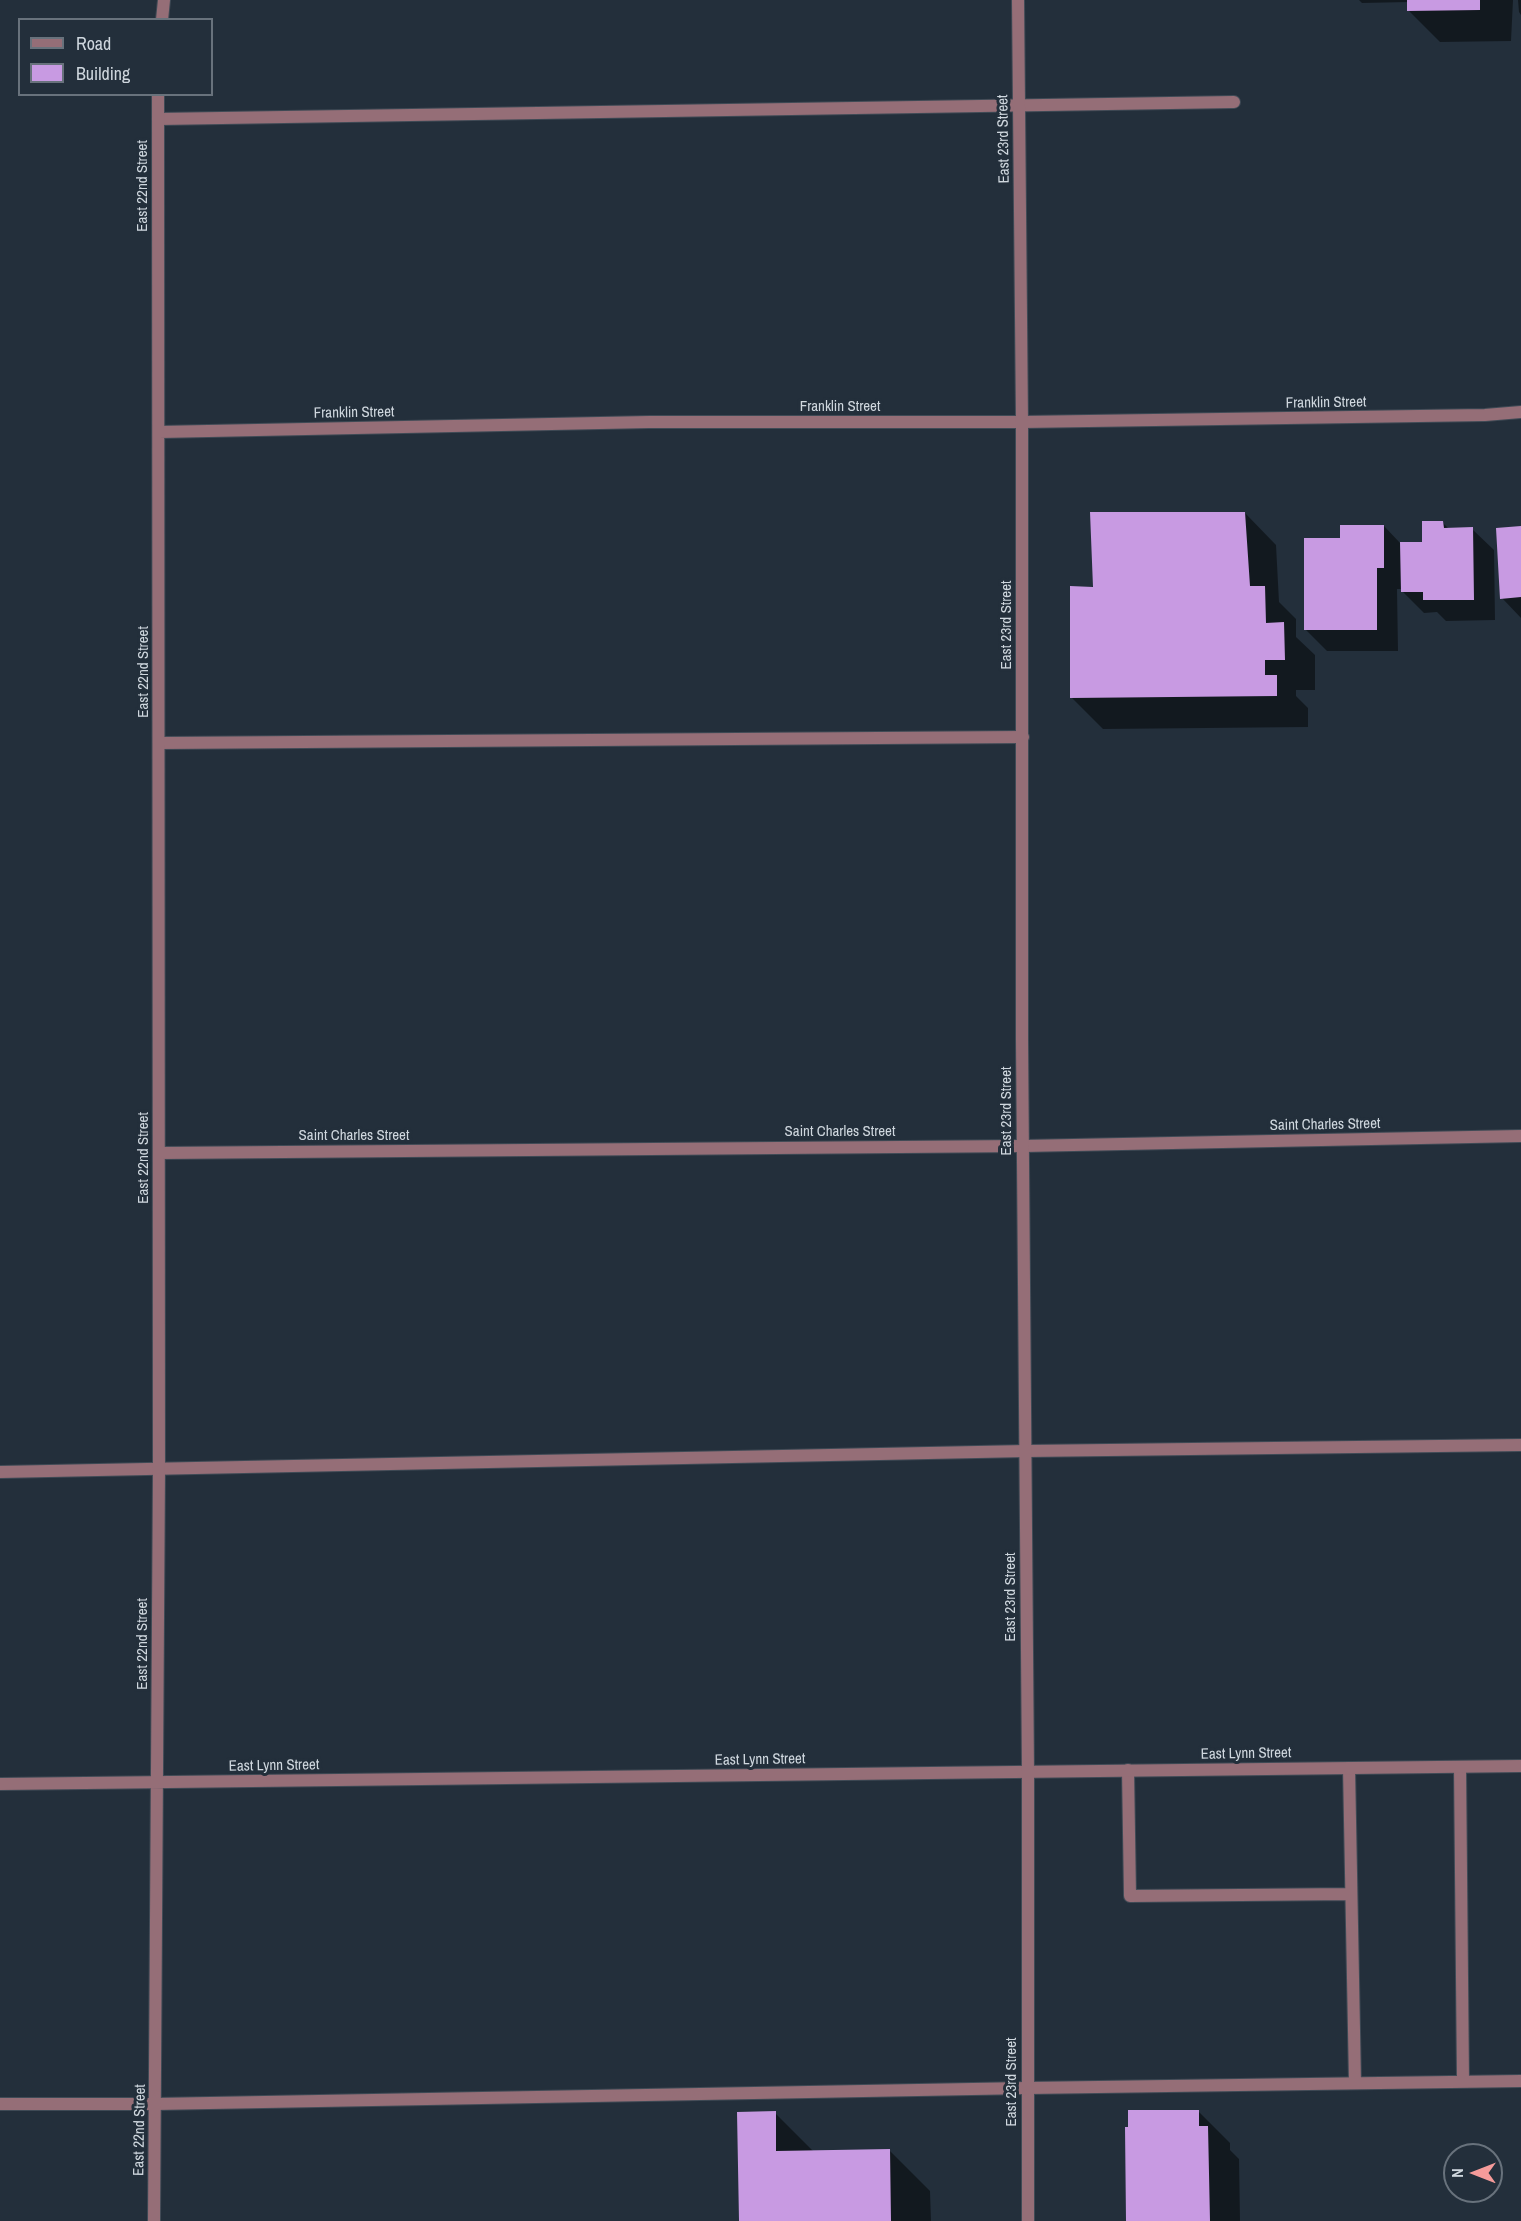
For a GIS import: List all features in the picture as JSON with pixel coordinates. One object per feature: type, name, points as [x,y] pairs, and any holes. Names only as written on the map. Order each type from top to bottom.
[{"type":"street","points":[[162,18],[164,0]]},
{"type":"street","name":"East 23rd Street","points":[[1018,0],[1022,422],[1028,2221]]},
{"type":"street","name":"East 22nd Street","points":[[154,2221],[159,1468],[158,96]]},
{"type":"street","points":[[158,119],[1234,102]]},
{"type":"street","name":"Franklin Street","points":[[159,432],[650,422],[1022,422],[1473,415],[1521,412]]},
{"type":"street","points":[[159,743],[1023,737]]},
{"type":"street","name":"Saint Charles Street","points":[[159,1153],[1023,1146],[1521,1136]]},
{"type":"street","points":[[0,1472],[1026,1451],[1521,1445]]},
{"type":"street","name":"East Lynn Street","points":[[0,1784],[1521,1766]]},
{"type":"street","points":[[1460,1767],[1463,2082]]},
{"type":"street","points":[[1349,1768],[1355,2083]]},
{"type":"street","points":[[1128,1770],[1130,1896],[1351,1894]]},
{"type":"street","points":[[0,2104],[155,2104],[1521,2081]]},
{"type":"building","points":[[1407,0],[1480,0],[1480,10],[1407,11]]},
{"type":"building","points":[[1090,512],[1245,512],[1250,586],[1265,586],[1266,623],[1284,622],[1285,660],[1265,660],[1265,675],[1277,675],[1277,696],[1070,698],[1070,586],[1093,587]]},
{"type":"building","points":[[1422,521],[1443,521],[1444,528],[1473,527],[1474,600],[1423,600],[1423,592],[1401,592],[1400,542],[1422,542]]},
{"type":"building","points":[[1340,525],[1384,525],[1384,568],[1377,568],[1377,630],[1304,630],[1304,538],[1340,538]]},
{"type":"building","points":[[1521,526],[1521,597],[1500,599],[1496,528]]},
{"type":"building","points":[[1128,2110],[1199,2110],[1199,2126],[1208,2126],[1210,2221],[1126,2221],[1125,2127],[1128,2127]]},
{"type":"building","points":[[776,2111],[776,2151],[890,2149],[891,2221],[739,2221],[737,2112]]}]
